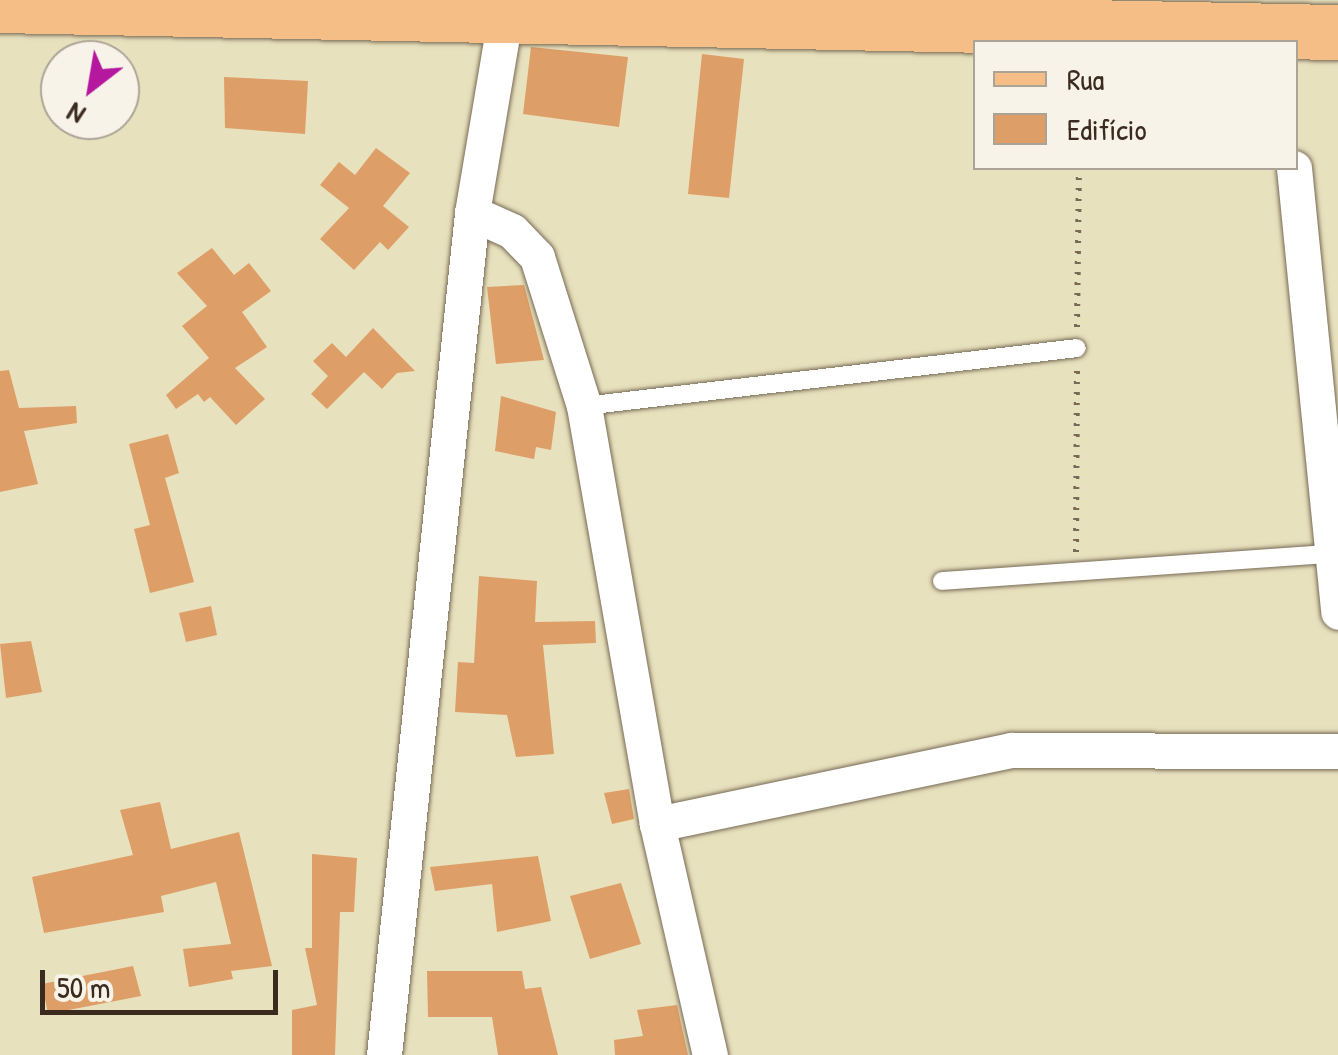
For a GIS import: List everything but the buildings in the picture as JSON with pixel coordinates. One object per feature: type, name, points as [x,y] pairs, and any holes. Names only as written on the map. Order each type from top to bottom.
[{"type":"main road","points":[[0,6],[1281,37],[1338,32]]},
{"type":"street","points":[[384,1055],[472,213],[504,17]]},
{"type":"street","points":[[1294,170],[1324,321],[1329,554],[1338,612]]},
{"type":"street","points":[[472,213],[512,231],[537,257],[584,406],[657,824],[710,1055]]},
{"type":"street","points":[[657,824],[1012,750],[1338,751]]},
{"type":"lane","points":[[584,406],[1077,348]]},
{"type":"lane","points":[[942,580],[1329,554]]}]
